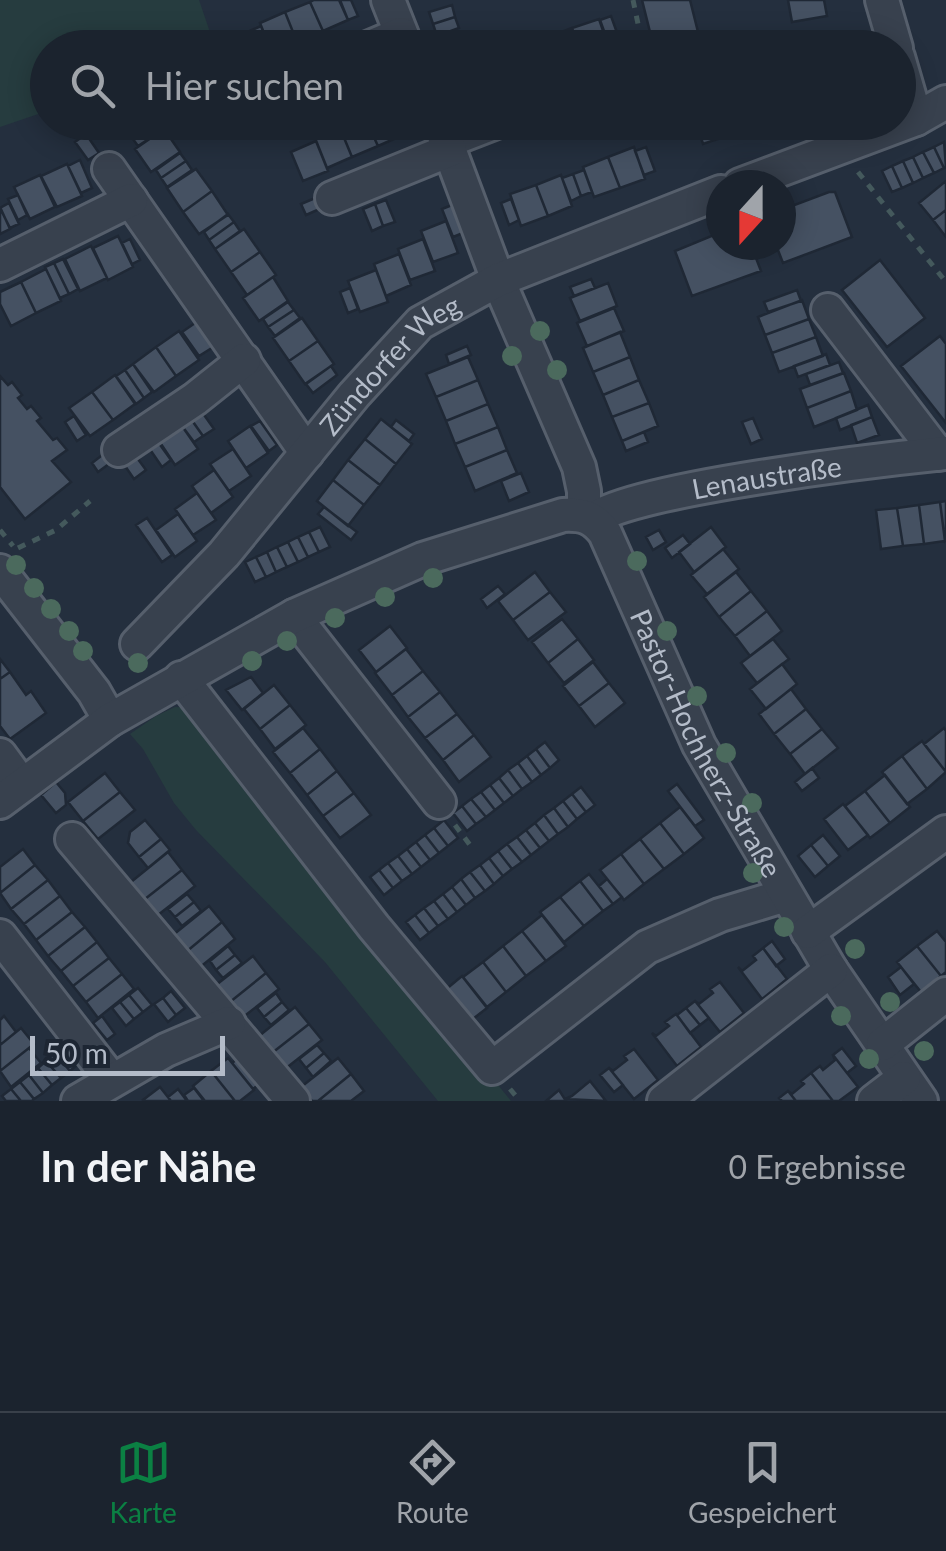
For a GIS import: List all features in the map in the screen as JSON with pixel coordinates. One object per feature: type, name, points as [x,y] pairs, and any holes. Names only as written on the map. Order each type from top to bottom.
[{"type":"street","points":[[388,0],[399,30]]},
{"type":"street","points":[[882,0],[891,30]]},
{"type":"street","points":[[916,119],[946,102]]},
{"type":"street","points":[[332,198],[441,140]]},
{"type":"street","name":"Pastor-Hochherz-Straße","points":[[446,140],[498,280],[579,467],[585,517],[606,533],[699,745],[831,970],[912,1089],[874,1101]]},
{"type":"street","points":[[778,170],[855,140]]},
{"type":"street","points":[[109,169],[307,453]]},
{"type":"street","name":"Zündorfer Weg","points":[[137,644],[224,554],[354,394],[420,323],[498,280],[706,198]]},
{"type":"street","points":[[0,265],[131,200]]},
{"type":"street","points":[[828,310],[942,453]]},
{"type":"street","points":[[119,450],[195,399],[244,360]]},
{"type":"street","name":"Lenaustraße","points":[[0,755],[11,794],[110,720],[294,616],[423,560],[563,515],[585,517],[618,505],[699,490],[942,453]]},
{"type":"street","points":[[8,560],[110,720]]},
{"type":"street","points":[[294,616],[444,810]]},
{"type":"street","points":[[181,678],[374,928],[492,1068],[647,948],[720,914],[786,895]]},
{"type":"street","points":[[808,932],[946,832]]},
{"type":"street","points":[[72,838],[292,1101]]},
{"type":"street","points":[[0,936],[112,1079]]},
{"type":"street","points":[[664,1101],[831,970]]},
{"type":"street","points":[[883,1044],[946,994]]},
{"type":"street","points":[[78,1101],[112,1079],[229,1023]]},
{"type":"path","points":[[633,0],[639,30]]},
{"type":"path","points":[[838,146],[946,282]]},
{"type":"path","points":[[8,560],[56,530],[90,501]]},
{"type":"path","points":[[444,810],[473,849]]},
{"type":"green space","points":[[0,0],[199,0],[209,30],[30,30],[30,117],[0,127]]},
{"type":"green space","points":[[175,707],[193,708],[511,1101],[438,1101],[325,962],[196,830],[130,734]]},
{"type":"building","points":[[339,0],[348,20],[323,30],[310,2]]},
{"type":"building","points":[[340,0],[351,0],[358,16],[348,20]]},
{"type":"building","points":[[642,0],[690,0],[698,30],[650,30]]},
{"type":"building","points":[[788,0],[824,0],[827,16],[792,22]]},
{"type":"building","points":[[310,2],[323,30],[292,30],[285,12]]},
{"type":"building","points":[[452,5],[455,17],[433,24],[429,12]]},
{"type":"building","points":[[285,12],[292,30],[263,30],[260,23]]},
{"type":"building","points":[[611,16],[616,30],[604,30],[600,20]]},
{"type":"building","points":[[455,17],[459,28],[435,30],[433,24]]},
{"type":"building","points":[[599,19],[603,30],[573,30]]},
{"type":"building","points":[[90,140],[99,153],[88,160],[75,142]]},
{"type":"building","points":[[148,140],[172,140],[180,152],[151,172],[135,149]]},
{"type":"building","points":[[316,140],[345,140],[352,157],[327,168]]},
{"type":"building","points":[[345,140],[375,140],[378,146],[352,157]]},
{"type":"building","points":[[316,141],[328,171],[303,181],[291,152]]},
{"type":"building","points":[[944,142],[946,167],[944,168],[934,147]]},
{"type":"building","points":[[634,147],[645,179],[620,188],[608,157]]},
{"type":"building","points":[[646,147],[655,171],[644,175],[635,151]]},
{"type":"building","points":[[934,147],[944,168],[934,173],[923,152]]},
{"type":"building","points":[[923,152],[934,173],[923,178],[913,157]]},
{"type":"building","points":[[180,153],[186,161],[161,178],[156,170]]},
{"type":"building","points":[[608,157],[620,188],[594,197],[583,167]]},
{"type":"building","points":[[913,157],[923,178],[913,183],[903,161]]},
{"type":"building","points":[[80,160],[92,188],[81,193],[68,166]]},
{"type":"building","points":[[186,161],[192,170],[167,187],[161,178]]},
{"type":"building","points":[[903,161],[913,183],[902,188],[892,166]]},
{"type":"building","points":[[67,164],[82,196],[57,207],[41,176]]},
{"type":"building","points":[[892,166],[902,188],[892,192],[882,171]]},
{"type":"building","points":[[196,169],[212,191],[183,212],[167,188]]},
{"type":"building","points":[[584,170],[592,192],[581,196],[573,174]]},
{"type":"building","points":[[573,174],[581,196],[571,201],[562,178]]},
{"type":"building","points":[[40,175],[55,207],[30,219],[14,187]]},
{"type":"building","points":[[561,175],[572,206],[548,216],[536,185]]},
{"type":"building","points":[[946,181],[946,210],[933,220],[919,203]]},
{"type":"building","points":[[536,185],[548,216],[521,226],[510,194]]},
{"type":"building","points":[[212,191],[228,215],[199,234],[183,212]]},
{"type":"building","points":[[835,192],[852,237],[796,258],[796,204]]},
{"type":"building","points":[[327,193],[331,204],[306,215],[301,204]]},
{"type":"building","points":[[18,195],[27,215],[18,220],[8,199]]},
{"type":"building","points":[[511,199],[519,220],[509,225],[501,203]]},
{"type":"building","points":[[386,200],[395,222],[383,226],[375,204]]},
{"type":"building","points":[[9,203],[19,224],[10,228],[0,208]]},
{"type":"building","points":[[375,204],[383,226],[372,231],[363,209]]},
{"type":"building","points":[[452,205],[463,233],[453,237],[442,209]]},
{"type":"building","points":[[0,207],[10,229],[0,234]]},
{"type":"building","points":[[946,210],[946,237],[933,220]]},
{"type":"building","points":[[228,214],[234,222],[209,240],[204,232]]},
{"type":"building","points":[[446,221],[458,253],[433,262],[421,231]]},
{"type":"building","points":[[234,222],[240,231],[215,249],[209,240]]},
{"type":"building","points":[[244,229],[260,252],[231,272],[215,249]]},
{"type":"building","points":[[118,236],[133,267],[108,280],[93,248]]},
{"type":"building","points":[[706,238],[706,260],[757,260],[761,271],[692,296],[675,251]]},
{"type":"building","points":[[130,239],[140,260],[132,264],[122,243]]},
{"type":"building","points":[[423,239],[435,271],[410,280],[398,249]]},
{"type":"building","points":[[91,246],[107,278],[80,291],[65,259]]},
{"type":"building","points":[[260,252],[276,275],[247,295],[231,272]]},
{"type":"building","points":[[399,254],[411,285],[386,296],[374,264]]},
{"type":"building","points":[[63,259],[78,289],[69,294],[54,263]]},
{"type":"building","points":[[880,260],[925,318],[887,347],[842,290]]},
{"type":"building","points":[[54,263],[69,294],[60,298],[45,267]]},
{"type":"building","points":[[46,269],[61,301],[36,313],[21,282]]},
{"type":"building","points":[[376,270],[388,302],[360,312],[348,281]]},
{"type":"building","points":[[273,277],[288,301],[259,321],[243,298]]},
{"type":"building","points":[[591,279],[595,288],[574,296],[570,287]]},
{"type":"building","points":[[21,282],[36,313],[11,326],[0,304],[0,292]]},
{"type":"building","points":[[608,283],[617,306],[580,321],[570,298]]},
{"type":"building","points":[[350,288],[358,309],[348,313],[340,292]]},
{"type":"building","points":[[797,290],[801,301],[768,312],[764,302]]},
{"type":"building","points":[[802,300],[809,319],[765,335],[758,317]]},
{"type":"building","points":[[288,302],[294,310],[268,327],[263,319]]},
{"type":"building","points":[[614,308],[624,331],[587,346],[577,323]]},
{"type":"building","points":[[294,310],[300,318],[275,336],[268,327]]},
{"type":"building","points":[[302,318],[318,341],[289,361],[273,338]]},
{"type":"building","points":[[809,319],[816,337],[772,353],[765,335]]},
{"type":"building","points":[[198,321],[215,346],[199,356],[182,332]]},
{"type":"building","points":[[179,331],[199,360],[176,376],[156,347]]},
{"type":"building","points":[[620,332],[630,357],[593,372],[583,348]]},
{"type":"building","points":[[940,336],[946,344],[946,423],[901,366]]},
{"type":"building","points":[[816,337],[823,356],[779,372],[772,353]]},
{"type":"building","points":[[318,341],[334,364],[305,384],[289,361]]},
{"type":"building","points":[[467,346],[471,355],[449,364],[446,355]]},
{"type":"building","points":[[156,347],[176,376],[154,392],[133,364]]},
{"type":"building","points":[[826,354],[830,365],[798,377],[794,366]]},
{"type":"building","points":[[468,357],[478,380],[436,397],[426,374]]},
{"type":"building","points":[[630,357],[639,380],[603,395],[593,372]]},
{"type":"building","points":[[839,362],[843,373],[810,385],[806,374]]},
{"type":"building","points":[[133,364],[152,392],[144,398],[125,370]]},
{"type":"building","points":[[331,366],[337,375],[313,393],[306,384]]},
{"type":"building","points":[[125,370],[144,398],[136,404],[116,376]]},
{"type":"building","points":[[844,373],[851,391],[807,408],[800,389]]},
{"type":"building","points":[[115,375],[135,404],[113,420],[92,392]]},
{"type":"building","points":[[0,376],[8,385],[12,382],[22,395],[18,398],[27,409],[31,406],[41,418],[37,421],[67,450],[52,461],[71,482],[25,519],[0,487]]},
{"type":"building","points":[[478,380],[488,404],[446,421],[436,397]]},
{"type":"building","points":[[639,380],[649,403],[612,417],[603,395]]},
{"type":"building","points":[[851,391],[857,410],[814,427],[807,408]]},
{"type":"building","points":[[92,392],[113,420],[90,436],[69,408]]},
{"type":"building","points":[[649,403],[658,426],[622,441],[612,417]]},
{"type":"building","points":[[488,404],[498,427],[455,444],[446,421]]},
{"type":"building","points":[[868,405],[872,417],[840,430],[836,418]]},
{"type":"building","points":[[202,412],[214,429],[203,436],[191,419]]},
{"type":"building","points":[[74,416],[86,435],[77,441],[65,422]]},
{"type":"building","points":[[872,417],[879,435],[857,443],[851,425]]},
{"type":"building","points":[[753,418],[762,439],[751,444],[742,422]]},
{"type":"building","points":[[191,419],[203,436],[194,442],[182,426]]},
{"type":"building","points":[[381,419],[412,444],[396,464],[365,439]]},
{"type":"building","points":[[396,420],[414,434],[409,441],[391,427]]},
{"type":"building","points":[[260,421],[277,445],[269,451],[251,426]]},
{"type":"building","points":[[182,426],[198,449],[175,465],[159,441]]},
{"type":"building","points":[[250,426],[268,453],[246,468],[228,441]]},
{"type":"building","points":[[498,427],[507,450],[465,467],[455,444]]},
{"type":"building","points":[[644,432],[648,442],[626,451],[622,441]]},
{"type":"building","points":[[365,439],[396,464],[380,485],[348,460]]},
{"type":"building","points":[[158,442],[171,460],[162,467],[149,448]]},
{"type":"building","points":[[110,449],[117,458],[98,472],[92,463]]},
{"type":"building","points":[[233,449],[251,476],[229,491],[210,464]]},
{"type":"building","points":[[507,450],[517,473],[475,491],[465,467]]},
{"type":"building","points":[[135,455],[146,470],[134,479],[123,463]]},
{"type":"building","points":[[348,460],[380,485],[364,505],[333,480]]},
{"type":"building","points":[[214,470],[233,497],[211,513],[192,486]]},
{"type":"building","points":[[521,473],[529,492],[509,501],[501,481]]},
{"type":"building","points":[[333,480],[364,505],[348,526],[317,501]]},
{"type":"building","points":[[197,493],[216,520],[193,535],[175,509]]},
{"type":"building","points":[[946,501],[946,540],[945,541],[940,502]]},
{"type":"building","points":[[940,502],[945,541],[924,544],[919,505]]},
{"type":"building","points":[[919,505],[924,544],[903,546],[897,508]]},
{"type":"building","points":[[324,507],[357,532],[351,540],[318,514]]},
{"type":"building","points":[[897,508],[903,546],[881,549],[876,510]]},
{"type":"building","points":[[178,514],[197,541],[175,557],[156,530]]},
{"type":"building","points":[[147,518],[172,555],[162,562],[136,525]]},
{"type":"building","points":[[320,527],[330,547],[319,552],[309,532]]},
{"type":"building","points":[[711,527],[726,547],[694,572],[679,552]]},
{"type":"building","points":[[659,530],[666,542],[653,550],[646,537]]},
{"type":"building","points":[[309,532],[319,552],[308,557],[298,537]]},
{"type":"building","points":[[683,535],[690,544],[672,558],[665,548]]},
{"type":"building","points":[[298,537],[308,557],[298,562],[288,542]]},
{"type":"building","points":[[288,542],[298,562],[287,567],[277,547]]},
{"type":"building","points":[[277,547],[287,567],[276,572],[267,552]]},
{"type":"building","points":[[723,549],[739,569],[707,594],[691,575]]},
{"type":"building","points":[[267,552],[276,572],[266,577],[256,557]]},
{"type":"building","points":[[256,557],[266,577],[255,582],[245,562]]},
{"type":"building","points":[[535,572],[550,592],[513,620],[498,601]]},
{"type":"building","points":[[736,572],[751,591],[719,617],[704,597]]},
{"type":"building","points":[[498,586],[505,594],[487,608],[481,599]]},
{"type":"building","points":[[751,591],[767,611],[735,636],[719,617]]},
{"type":"building","points":[[550,592],[566,612],[528,640],[513,620]]},
{"type":"building","points":[[767,611],[782,631],[750,656],[735,636]]},
{"type":"building","points":[[562,619],[578,639],[548,663],[532,642]]},
{"type":"building","points":[[390,626],[407,648],[376,672],[359,650]]},
{"type":"building","points":[[578,639],[594,660],[564,683],[548,663]]},
{"type":"building","points":[[773,639],[789,659],[757,683],[741,663]]},
{"type":"building","points":[[406,649],[423,671],[392,695],[375,673]]},
{"type":"building","points":[[0,659],[10,672],[0,679]]},
{"type":"building","points":[[593,662],[609,683],[579,706],[563,686]]},
{"type":"building","points":[[782,664],[797,684],[766,709],[750,689]]},
{"type":"building","points":[[423,671],[440,692],[408,717],[392,695]]},
{"type":"building","points":[[10,672],[26,695],[31,691],[46,713],[10,739],[0,726],[0,679]]},
{"type":"building","points":[[251,677],[263,693],[242,710],[226,690]]},
{"type":"building","points":[[609,683],[625,703],[595,727],[579,706]]},
{"type":"building","points":[[274,685],[290,705],[260,729],[244,709]]},
{"type":"building","points":[[791,689],[806,709],[774,734],[759,714]]},
{"type":"building","points":[[440,692],[457,714],[425,738],[408,717]]},
{"type":"building","points":[[290,705],[306,725],[275,749],[260,729]]},
{"type":"building","points":[[806,709],[822,729],[790,754],[774,734]]},
{"type":"building","points":[[457,714],[474,735],[443,760],[425,738]]},
{"type":"building","points":[[303,728],[320,749],[290,773],[273,752]]},
{"type":"building","points":[[944,728],[946,731],[946,772],[924,744]]},
{"type":"building","points":[[822,729],[838,748],[805,774],[790,754]]},
{"type":"building","points":[[474,735],[491,757],[459,782],[443,760]]},
{"type":"building","points":[[922,741],[946,772],[927,789],[902,756]]},
{"type":"building","points":[[545,742],[559,760],[550,768],[536,749]]},
{"type":"building","points":[[320,749],[337,771],[307,795],[290,773]]},
{"type":"building","points":[[536,749],[550,768],[541,775],[527,756]]},
{"type":"building","points":[[527,756],[541,775],[532,782],[518,763]]},
{"type":"building","points":[[902,756],[927,789],[907,804],[882,772]]},
{"type":"building","points":[[518,763],[532,782],[522,789],[508,770]]},
{"type":"building","points":[[812,768],[819,778],[802,791],[795,782]]},
{"type":"building","points":[[508,770],[522,789],[513,796],[499,778]]},
{"type":"building","points":[[337,771],[354,793],[323,816],[307,795]]},
{"type":"building","points":[[105,773],[120,792],[83,821],[68,802]]},
{"type":"building","points":[[885,775],[910,807],[890,823],[865,791]]},
{"type":"building","points":[[499,778],[513,796],[504,803],[490,785]]},
{"type":"building","points":[[56,782],[65,793],[66,805],[56,813],[41,795]]},
{"type":"building","points":[[677,784],[704,820],[695,826],[668,791]]},
{"type":"building","points":[[490,785],[504,803],[495,810],[481,792]]},
{"type":"building","points":[[581,787],[595,805],[586,812],[572,794]]},
{"type":"building","points":[[865,791],[890,823],[870,838],[845,806]]},
{"type":"building","points":[[120,792],[135,810],[98,839],[83,821]]},
{"type":"building","points":[[481,792],[495,810],[486,817],[471,799]]},
{"type":"building","points":[[354,793],[371,815],[340,838],[323,816]]},
{"type":"building","points":[[572,794],[586,812],[577,819],[563,801]]},
{"type":"building","points":[[471,799],[486,817],[476,824],[462,806]]},
{"type":"building","points":[[563,801],[577,819],[568,827],[554,808]]},
{"type":"building","points":[[843,804],[868,835],[848,850],[824,819]]},
{"type":"building","points":[[462,806],[476,824],[467,831],[453,813]]},
{"type":"building","points":[[680,807],[704,838],[684,854],[660,823]]},
{"type":"building","points":[[554,808],[568,827],[558,834],[544,815]]},
{"type":"building","points":[[544,815],[558,834],[549,841],[535,823]]},
{"type":"building","points":[[145,820],[161,839],[139,857],[128,843],[130,832]]},
{"type":"building","points":[[444,820],[458,838],[448,846],[434,828]]},
{"type":"building","points":[[535,823],[549,841],[540,848],[526,830]]},
{"type":"building","points":[[660,823],[684,854],[664,869],[640,839]]},
{"type":"building","points":[[434,828],[448,846],[439,853],[425,835]]},
{"type":"building","points":[[526,830],[540,848],[531,855],[517,837]]},
{"type":"building","points":[[425,835],[439,853],[430,860],[416,842]]},
{"type":"building","points":[[823,835],[840,856],[828,866],[811,845]]},
{"type":"building","points":[[517,837],[531,855],[522,862],[507,844]]},
{"type":"building","points":[[161,839],[170,850],[148,868],[139,857]]},
{"type":"building","points":[[640,839],[664,869],[644,884],[621,854]]},
{"type":"building","points":[[416,842],[430,860],[421,867],[407,849]]},
{"type":"building","points":[[507,844],[522,862],[512,869],[498,851]]},
{"type":"building","points":[[811,845],[828,866],[815,877],[798,856]]},
{"type":"building","points":[[23,849],[35,865],[0,893],[0,867]]},
{"type":"building","points":[[407,849],[421,867],[412,874],[398,856]]},
{"type":"building","points":[[498,851],[512,869],[503,876],[489,858]]},
{"type":"building","points":[[168,852],[182,870],[145,899],[131,882]]},
{"type":"building","points":[[621,854],[644,884],[624,900],[600,870]]},
{"type":"building","points":[[398,856],[412,874],[402,881],[388,863]]},
{"type":"building","points":[[489,858],[503,876],[494,884],[480,865]]},
{"type":"building","points":[[388,863],[402,881],[393,888],[379,870]]},
{"type":"building","points":[[35,865],[48,880],[11,909],[0,893]]},
{"type":"building","points":[[480,865],[494,884],[485,891],[470,872]]},
{"type":"building","points":[[182,870],[195,886],[158,915],[145,899]]},
{"type":"building","points":[[379,870],[393,888],[384,895],[370,877]]},
{"type":"building","points":[[470,872],[485,891],[475,898],[461,879]]},
{"type":"building","points":[[589,874],[613,904],[603,911],[580,881]]},
{"type":"building","points":[[461,879],[475,898],[466,905],[452,887]]},
{"type":"building","points":[[607,879],[622,897],[613,904],[599,886]]},
{"type":"building","points":[[48,880],[60,896],[24,924],[11,909]]},
{"type":"building","points":[[580,881],[603,911],[584,926],[560,897]]},
{"type":"building","points":[[452,887],[466,905],[457,912],[443,894]]},
{"type":"building","points":[[187,894],[194,902],[175,917],[168,909]]},
{"type":"building","points":[[443,894],[457,912],[448,919],[434,901]]},
{"type":"building","points":[[60,896],[72,912],[36,940],[24,924]]},
{"type":"building","points":[[560,897],[584,926],[564,942],[540,912]]},
{"type":"building","points":[[434,901],[448,919],[438,926],[424,908]]},
{"type":"building","points":[[194,902],[201,911],[182,926],[175,917]]},
{"type":"building","points":[[209,906],[222,922],[186,952],[173,935]]},
{"type":"building","points":[[424,908],[438,926],[429,933],[415,915]]},
{"type":"building","points":[[72,912],[85,927],[48,956],[36,940]]},
{"type":"building","points":[[415,915],[429,933],[420,940],[406,922]]},
{"type":"building","points":[[542,915],[566,946],[546,961],[522,931]]},
{"type":"building","points":[[222,922],[235,939],[199,968],[186,952]]},
{"type":"building","points":[[85,927],[97,942],[61,971],[48,956]]},
{"type":"building","points":[[522,931],[546,961],[526,976],[503,946]]},
{"type":"building","points":[[937,931],[946,942],[946,972],[941,976],[917,946]]},
{"type":"building","points":[[772,941],[785,959],[776,966],[763,948]]},
{"type":"building","points":[[97,942],[109,958],[73,986],[61,971]]},
{"type":"building","points":[[228,946],[235,955],[216,970],[210,961]]},
{"type":"building","points":[[503,946],[526,976],[506,992],[483,962]]},
{"type":"building","points":[[917,946],[941,976],[921,992],[897,962]]},
{"type":"building","points":[[763,948],[787,979],[762,999],[738,967],[742,971]]},
{"type":"building","points":[[235,955],[242,963],[223,978],[216,970]]},
{"type":"building","points":[[253,956],[266,973],[230,1002],[216,985]]},
{"type":"building","points":[[109,958],[122,974],[86,1002],[73,986]]},
{"type":"building","points":[[483,962],[506,992],[487,1007],[463,977]]},
{"type":"building","points":[[901,967],[914,984],[900,995],[888,977]]},
{"type":"building","points":[[266,973],[279,989],[242,1018],[230,1002]]},
{"type":"building","points":[[122,974],[134,989],[98,1018],[86,1002]]},
{"type":"building","points":[[462,976],[487,1008],[469,1022],[444,991]]},
{"type":"building","points":[[720,982],[744,1013],[720,1032],[695,1001],[699,1004]]},
{"type":"building","points":[[138,988],[152,1005],[143,1012],[129,995]]},
{"type":"building","points":[[171,991],[185,1008],[176,1015],[163,998]]},
{"type":"building","points":[[276,993],[282,1002],[264,1017],[257,1008]]},
{"type":"building","points":[[129,995],[143,1012],[134,1019],[120,1002]]},
{"type":"building","points":[[163,998],[176,1015],[168,1022],[154,1004]]},
{"type":"building","points":[[695,1001],[709,1018],[700,1025],[686,1008]]},
{"type":"building","points":[[120,1002],[134,1019],[126,1026],[112,1008]]},
{"type":"building","points":[[282,1002],[289,1010],[271,1025],[264,1017]]},
{"type":"building","points":[[295,1007],[309,1024],[272,1053],[259,1036]]},
{"type":"building","points":[[686,1008],[700,1025],[690,1033],[677,1015]]},
{"type":"building","points":[[676,1014],[701,1047],[677,1066],[652,1033],[656,1036],[669,1026],[665,1022]]},
{"type":"building","points":[[4,1016],[16,1032],[0,1045],[0,1020]]},
{"type":"building","points":[[102,1016],[115,1034],[107,1040],[93,1023]]},
{"type":"building","points":[[309,1024],[322,1040],[285,1069],[272,1053]]},
{"type":"building","points":[[21,1028],[34,1044],[0,1071],[0,1045]]},
{"type":"building","points":[[317,1045],[324,1053],[306,1068],[299,1059]]},
{"type":"building","points":[[64,1047],[78,1064],[70,1071],[55,1053]]},
{"type":"building","points":[[29,1048],[41,1063],[11,1087],[0,1071]]},
{"type":"building","points":[[842,1048],[856,1066],[847,1073],[833,1055]]},
{"type":"building","points":[[634,1049],[658,1080],[634,1099],[609,1068],[613,1071]]},
{"type":"building","points":[[55,1053],[70,1071],[61,1078],[46,1061]]},
{"type":"building","points":[[324,1053],[331,1061],[313,1077],[306,1068]]},
{"type":"building","points":[[242,1055],[263,1081],[253,1089],[232,1063]]},
{"type":"building","points":[[833,1055],[858,1087],[839,1101],[833,1101],[811,1073],[820,1066],[823,1070],[835,1060]]},
{"type":"building","points":[[228,1058],[254,1090],[240,1101],[235,1101],[211,1071]]},
{"type":"building","points":[[338,1058],[351,1074],[318,1101],[312,1101],[301,1087]]},
{"type":"building","points":[[46,1061],[61,1078],[52,1085],[38,1068]]},
{"type":"building","points":[[38,1068],[52,1085],[43,1093],[29,1075]]},
{"type":"building","points":[[609,1068],[623,1085],[614,1092],[600,1075]]},
{"type":"building","points":[[211,1071],[235,1101],[205,1101],[193,1086]]},
{"type":"building","points":[[811,1073],[833,1101],[796,1101],[788,1091],[792,1094]]},
{"type":"building","points":[[351,1074],[364,1091],[351,1101],[318,1101]]},
{"type":"building","points":[[29,1075],[43,1093],[34,1099],[20,1082]]},
{"type":"building","points":[[590,1081],[606,1101],[565,1099],[572,1096]]},
{"type":"building","points":[[20,1082],[32,1101],[21,1101],[11,1089]]},
{"type":"building","points":[[160,1087],[171,1101],[143,1100]]},
{"type":"building","points":[[194,1088],[204,1101],[188,1101],[184,1095]]},
{"type":"building","points":[[11,1089],[21,1101],[6,1101],[2,1096]]},
{"type":"building","points":[[178,1089],[187,1101],[171,1101],[168,1097]]},
{"type":"building","points":[[559,1090],[566,1101],[546,1101]]},
{"type":"building","points":[[788,1091],[796,1101],[779,1098]]}]
